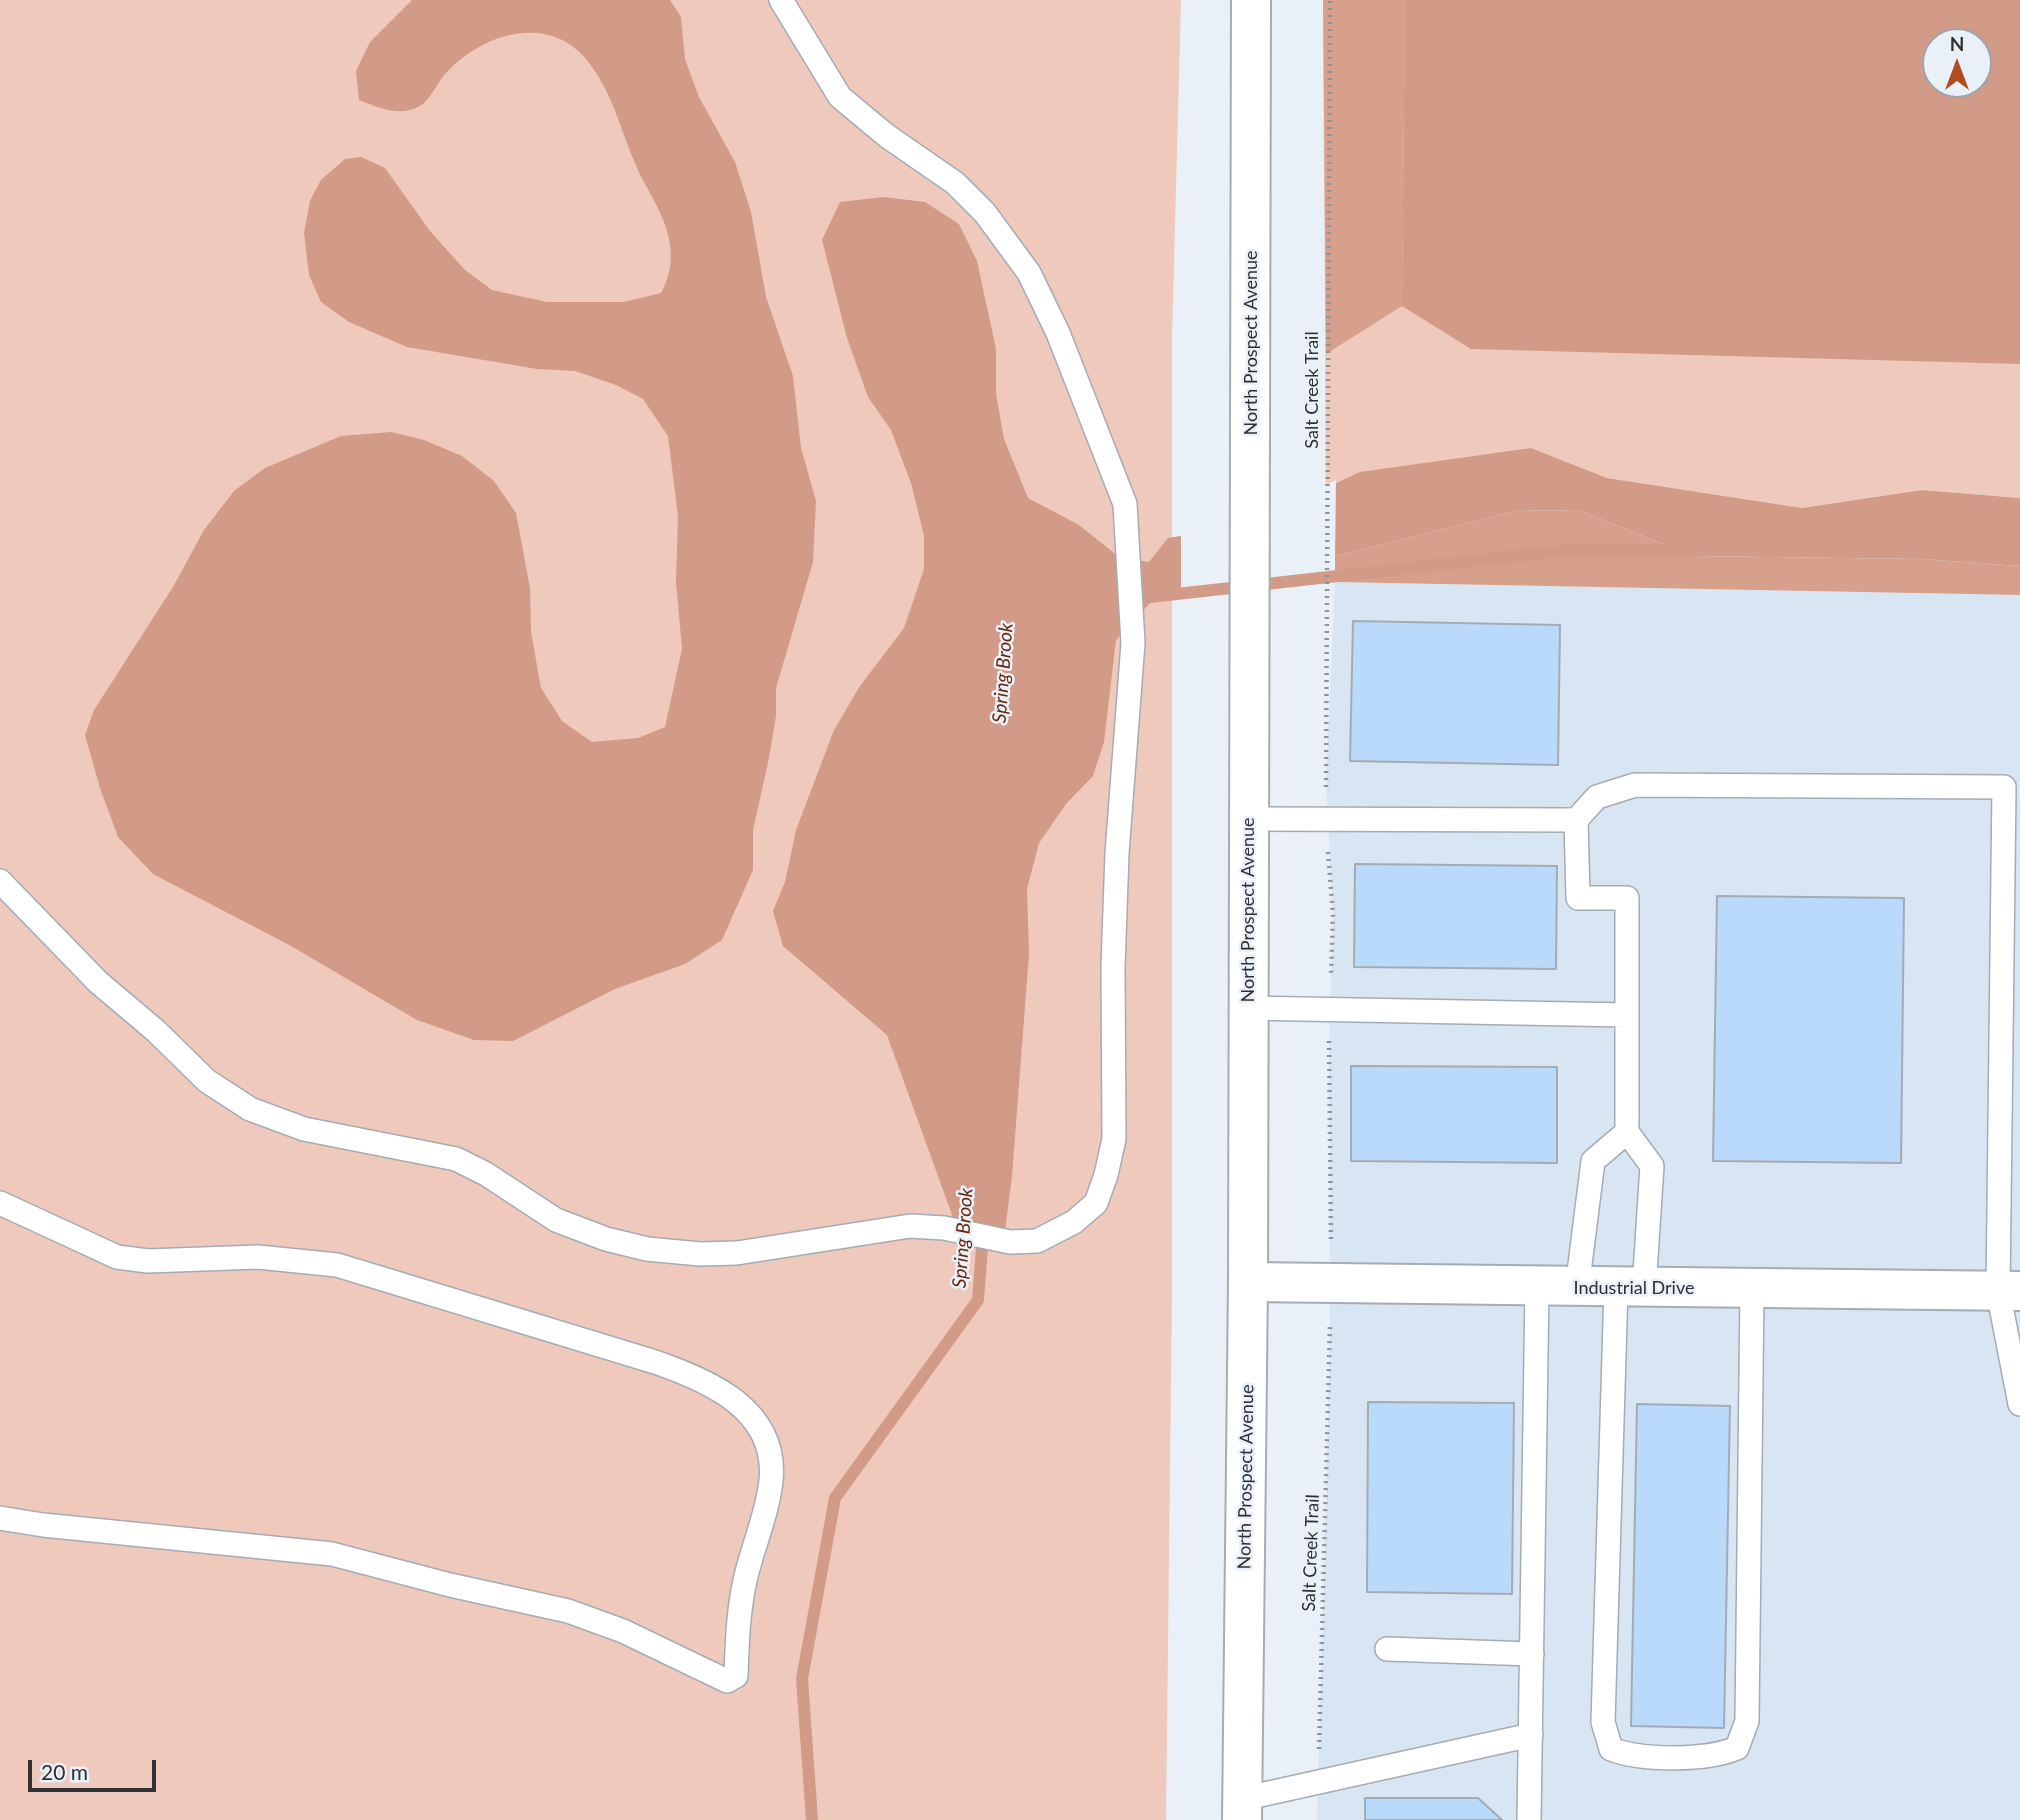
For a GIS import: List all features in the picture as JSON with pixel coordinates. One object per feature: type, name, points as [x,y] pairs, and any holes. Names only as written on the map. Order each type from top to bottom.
[{"type":"main road","name":"North Prospect Avenue","points":[[1242,1810],[1248,1282],[1251,0]]},
{"type":"main road","name":"Industrial Drive","points":[[1248,1282],[2009,1291]]},
{"type":"lane","points":[[0,881],[99,982],[156,1031],[207,1081],[250,1109],[304,1129],[456,1159],[486,1174],[556,1220],[606,1239],[646,1249],[700,1254],[737,1253],[910,1226],[944,1228],[1010,1242],[1037,1241],[1074,1222],[1096,1203],[1114,1139],[1116,891],[1133,643],[1129,530],[1121,492],[1058,333],[1029,273],[985,213],[955,183],[887,136],[840,97],[781,0]]},
{"type":"lane","points":[[1752,1289],[1747,1721],[1737,1748],[1719,1756],[1629,1756],[1611,1749],[1603,1722],[1630,1287],[1652,1166],[1627,1132],[1627,898],[1578,898],[1576,820],[1597,797],[1635,785],[2004,788],[2009,1291],[2020,1404]]},
{"type":"lane","points":[[1248,819],[1576,820]]},
{"type":"lane","points":[[1247,1008],[1627,1015]]},
{"type":"lane","points":[[1577,1287],[1593,1161],[1627,1132]]},
{"type":"lane","points":[[0,1203],[117,1257],[148,1261],[258,1257],[337,1265],[704,1379],[722,1390],[753,1419],[769,1448],[771,1480],[744,1583],[736,1676],[727,1681],[623,1631],[568,1611],[450,1585],[332,1554],[43,1525],[0,1518]]},
{"type":"lane","points":[[1530,1820],[1537,1287]]},
{"type":"lane","points":[[1387,1649],[1532,1654]]},
{"type":"lane","points":[[1242,1810],[1531,1735]]},
{"type":"path","name":"Salt Creek Trail","points":[[1326,780],[1329,681],[1326,354],[1330,0]]},
{"type":"path","points":[[1327,845],[1333,915],[1331,955]]},
{"type":"path","points":[[1329,1045],[1331,1221]]},
{"type":"path","name":"Salt Creek Trail","points":[[1319,1751],[1330,1342]]},
{"type":"shaded area","points":[[0,0],[1181,0],[1172,337],[1172,1290],[1166,1820],[0,1820]]},
{"type":"shaded area","points":[[1323,0],[2020,0],[2020,498],[1922,490],[1802,508],[1607,478],[1531,448],[1326,488]]},
{"type":"shaded area","points":[[1323,0],[1405,0],[1402,306],[1326,354]]},
{"type":"shaded area","points":[[1518,510],[1581,511],[1694,556],[1922,559],[2020,566],[2020,595],[1335,582],[1335,556]]},
{"type":"shaded area","points":[[1335,582],[2020,595],[2020,1820],[1317,1820],[1330,1342],[1329,1045],[1333,915],[1326,780]]},
{"type":"water","points":[[412,0],[670,0],[681,17],[685,59],[699,97],[735,162],[751,212],[766,297],[793,376],[801,448],[816,501],[813,562],[776,688],[776,716],[753,830],[753,870],[722,940],[685,964],[615,989],[513,1041],[474,1040],[417,1020],[291,946],[153,874],[118,837],[85,735],[94,710],[173,587],[204,530],[234,491],[265,468],[341,436],[391,432],[424,440],[462,456],[494,481],[516,513],[530,588],[531,632],[541,688],[562,721],[592,742],[638,738],[665,727],[682,649],[676,582],[678,516],[668,436],[643,399],[616,385],[575,371],[537,369],[407,347],[349,322],[321,302],[309,275],[304,233],[310,201],[321,180],[345,159],[361,157],[385,168],[430,231],[465,270],[492,290],[547,302],[624,302],[661,293],[667,279],[671,251],[665,224],[637,169],[605,88],[586,59],[570,45],[553,36],[515,34],[496,39],[461,59],[443,76],[427,100],[416,108],[392,110],[359,100],[356,71],[370,42]]},
{"type":"water","points":[[1405,0],[2020,0],[2020,364],[1471,349],[1402,306]]},
{"type":"water","points":[[883,197],[925,202],[959,224],[977,261],[996,349],[996,394],[1004,439],[1028,498],[1079,525],[1119,557],[1149,562],[1168,538],[1247,525],[1360,472],[1531,448],[1607,478],[1802,508],[1922,490],[2020,498],[2020,566],[1922,559],[1694,556],[1581,511],[1518,510],[1335,556],[1160,592],[1116,640],[1104,742],[1093,776],[1066,804],[1039,843],[1027,889],[1029,954],[1012,1176],[1005,1231],[955,1223],[887,1035],[783,946],[773,911],[785,882],[796,830],[834,730],[860,686],[904,628],[924,569],[924,536],[911,483],[891,430],[868,397],[847,338],[822,240],[840,202]]},
{"type":"pier","points":[[1336,480],[1335,560],[1181,592],[1181,532],[1246,521]]},
{"type":"building","points":[[1353,621],[1560,625],[1558,765],[1350,761]]},
{"type":"building","points":[[1355,864],[1557,866],[1556,969],[1354,967]]},
{"type":"building","points":[[1717,896],[1904,898],[1901,1163],[1713,1161]]},
{"type":"building","points":[[1351,1066],[1557,1067],[1557,1163],[1351,1161]]},
{"type":"building","points":[[1368,1402],[1514,1403],[1512,1594],[1367,1592]]},
{"type":"building","points":[[1637,1404],[1730,1406],[1724,1728],[1631,1726]]},
{"type":"building","points":[[1365,1798],[1478,1798],[1502,1820],[1365,1820]]},
{"type":"waterway","points":[[1141,598],[1570,550],[1694,550]]},
{"type":"waterway","name":"Spring Brook","points":[[812,1820],[802,1679],[835,1498],[978,1300],[983,1234]]}]
